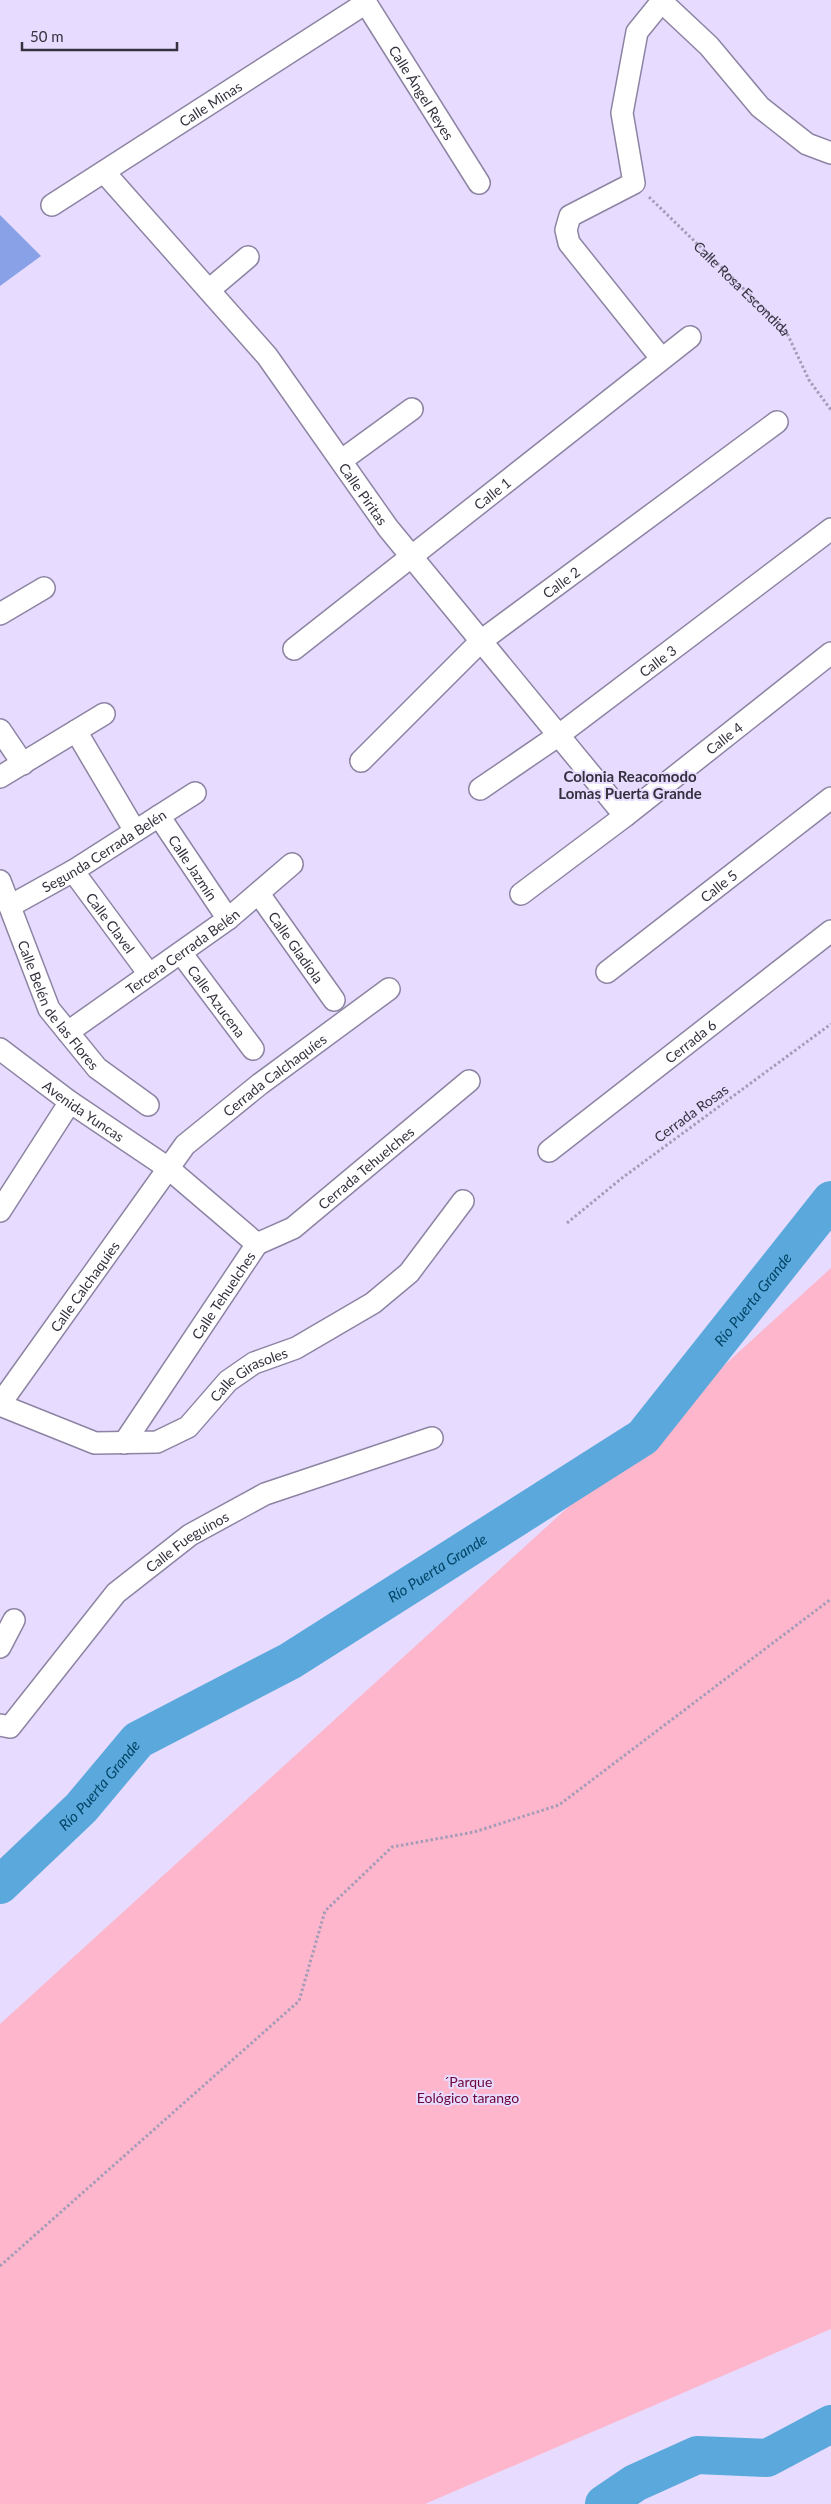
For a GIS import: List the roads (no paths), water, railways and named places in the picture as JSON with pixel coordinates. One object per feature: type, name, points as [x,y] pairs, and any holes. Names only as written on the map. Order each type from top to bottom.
[{"type":"street","points":[[661,358],[569,243],[566,230],[570,216],[634,183],[622,113],[636,32],[662,1],[709,46],[760,106],[807,144],[831,153]]},
{"type":"street","name":"Calle Minas","points":[[52,205],[365,2]]},
{"type":"street","name":"Calle Ángel Reyes","points":[[365,2],[479,183]]},
{"type":"street","name":"Calle Piritas","points":[[104,172],[268,356],[388,528],[625,816]]},
{"type":"street","points":[[209,290],[248,257]]},
{"type":"street","name":"Calle 1","points":[[294,649],[690,337]]},
{"type":"street","points":[[342,460],[412,409]]},
{"type":"street","name":"Calle 2","points":[[361,761],[481,641],[776,422]]},
{"type":"street","name":"Calle 3","points":[[480,789],[559,735],[831,529]]},
{"type":"street","points":[[0,614],[44,588]]},
{"type":"street","name":"Calle 4","points":[[521,894],[828,662]]},
{"type":"street","points":[[0,777],[104,714]]},
{"type":"street","points":[[0,730],[23,764]]},
{"type":"street","points":[[76,731],[135,832]]},
{"type":"street","name":"Segunda Cerrada Belén","points":[[10,906],[73,871],[195,793]]},
{"type":"street","name":"Calle 5","points":[[607,972],[831,798]]},
{"type":"street","name":"Calle Jazmín","points":[[159,816],[228,919]]},
{"type":"street","name":"Tercera Cerrada Belén","points":[[68,1032],[228,919],[292,864]]},
{"type":"street","name":"Calle Clavel","points":[[73,871],[149,974]]},
{"type":"street","name":"Calle Belén de las Flores","points":[[0,881],[49,1009],[97,1068],[148,1105]]},
{"type":"street","name":"Calle Gladiola","points":[[259,894],[334,1000]]},
{"type":"street","name":"Cerrada 6","points":[[549,1151],[831,931]]},
{"type":"street","name":"Calle Azucena","points":[[181,953],[253,1049]]},
{"type":"street","name":"Cerrada Calchaquíes","points":[[168,1168],[185,1145],[223,1114],[389,989]]},
{"type":"street","name":"Avenida Yuncas","points":[[0,1049],[70,1102],[168,1168]]},
{"type":"street","name":"Cerrada Tehuelches","points":[[257,1244],[293,1228],[469,1081]]},
{"type":"street","points":[[0,1211],[70,1102]]},
{"type":"street","name":"Calle Tehuelches","points":[[124,1444],[257,1244],[168,1168]]},
{"type":"street","name":"Calle Calchaquíes","points":[[0,1404],[168,1168]]},
{"type":"street","name":"Calle Girasoles","points":[[0,1404],[95,1443],[157,1442],[188,1427],[228,1382],[254,1363],[296,1348],[373,1304],[410,1273],[463,1202]]},
{"type":"street","name":"Calle Fueguinos","points":[[0,1725],[10,1727],[116,1593],[190,1535],[265,1494],[432,1438]]},
{"type":"street","points":[[0,1647],[14,1620]]},
{"type":"waterway","name":"Río Puerta Grande","points":[[0,1885],[81,1808],[138,1740],[290,1661],[643,1437],[831,1200]]},
{"type":"waterway","points":[[604,2504],[635,2483],[697,2455],[767,2458],[831,2424]]},
{"type":"district","name":"Colonia Reacomodo Lomas Puerta Grande","points":[[630,784]]},
{"type":"park label","name":"´Parque Eológico tarango","points":[[468,2090]]}]
